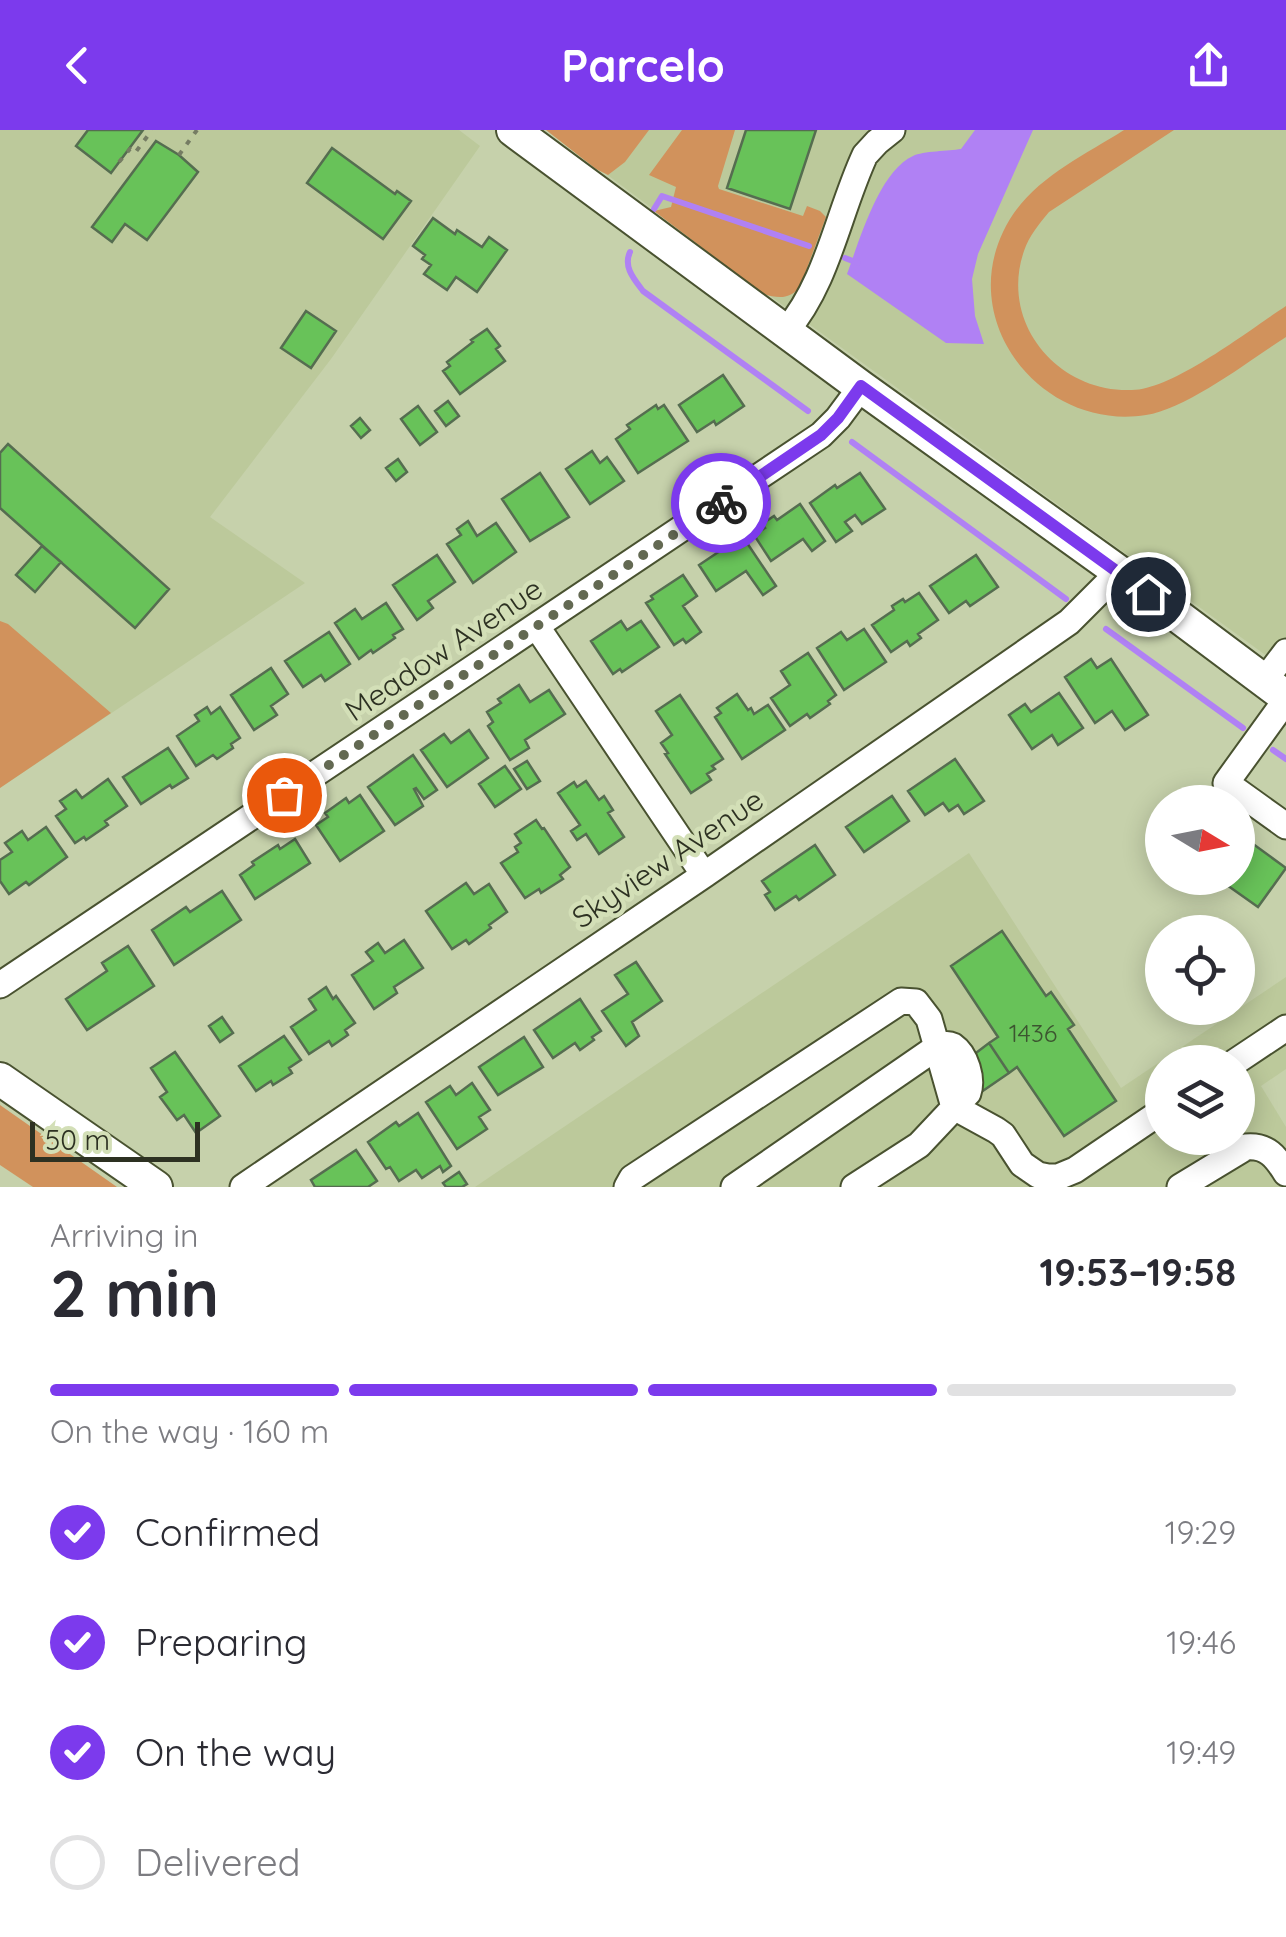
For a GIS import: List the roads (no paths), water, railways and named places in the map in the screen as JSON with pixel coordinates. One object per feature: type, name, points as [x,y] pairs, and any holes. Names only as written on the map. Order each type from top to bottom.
[{"type":"main road","points":[[513,130],[1279,692]]},
{"type":"main road","points":[[0,1079],[156,1187]]},
{"type":"street","points":[[786,331],[812,293],[865,155],[892,130]]},
{"type":"street","name":"Meadow Avenue","points":[[0,985],[821,435],[861,386]]},
{"type":"street","name":"Skyview Avenue","points":[[243,1187],[1069,622],[1119,572]]},
{"type":"street","points":[[538,627],[704,875]]},
{"type":"street","points":[[1286,652],[1279,692],[1226,784],[1286,826]]},
{"type":"street","points":[[627,1187],[632,1178],[901,1001],[916,1002],[930,1019],[954,1106],[1003,1135],[1022,1164],[1038,1174],[1058,1176],[1075,1170],[1145,1123]]},
{"type":"street","points":[[1255,1049],[1286,1028]]},
{"type":"street","points":[[734,1187],[937,1047]]},
{"type":"street","points":[[854,1187],[919,1144],[954,1106]]},
{"type":"street","points":[[1180,1187],[1254,1146],[1270,1152],[1286,1173]]},
{"type":"waterway","points":[[654,209],[662,196],[809,246]]},
{"type":"waterway","points":[[630,252],[629,268],[643,291],[808,411]]},
{"type":"waterway","points":[[845,258],[858,263]]},
{"type":"waterway","points":[[852,442],[1066,599]]},
{"type":"waterway","points":[[1106,629],[1243,728]]},
{"type":"waterway","points":[[1273,750],[1286,759]]}]
